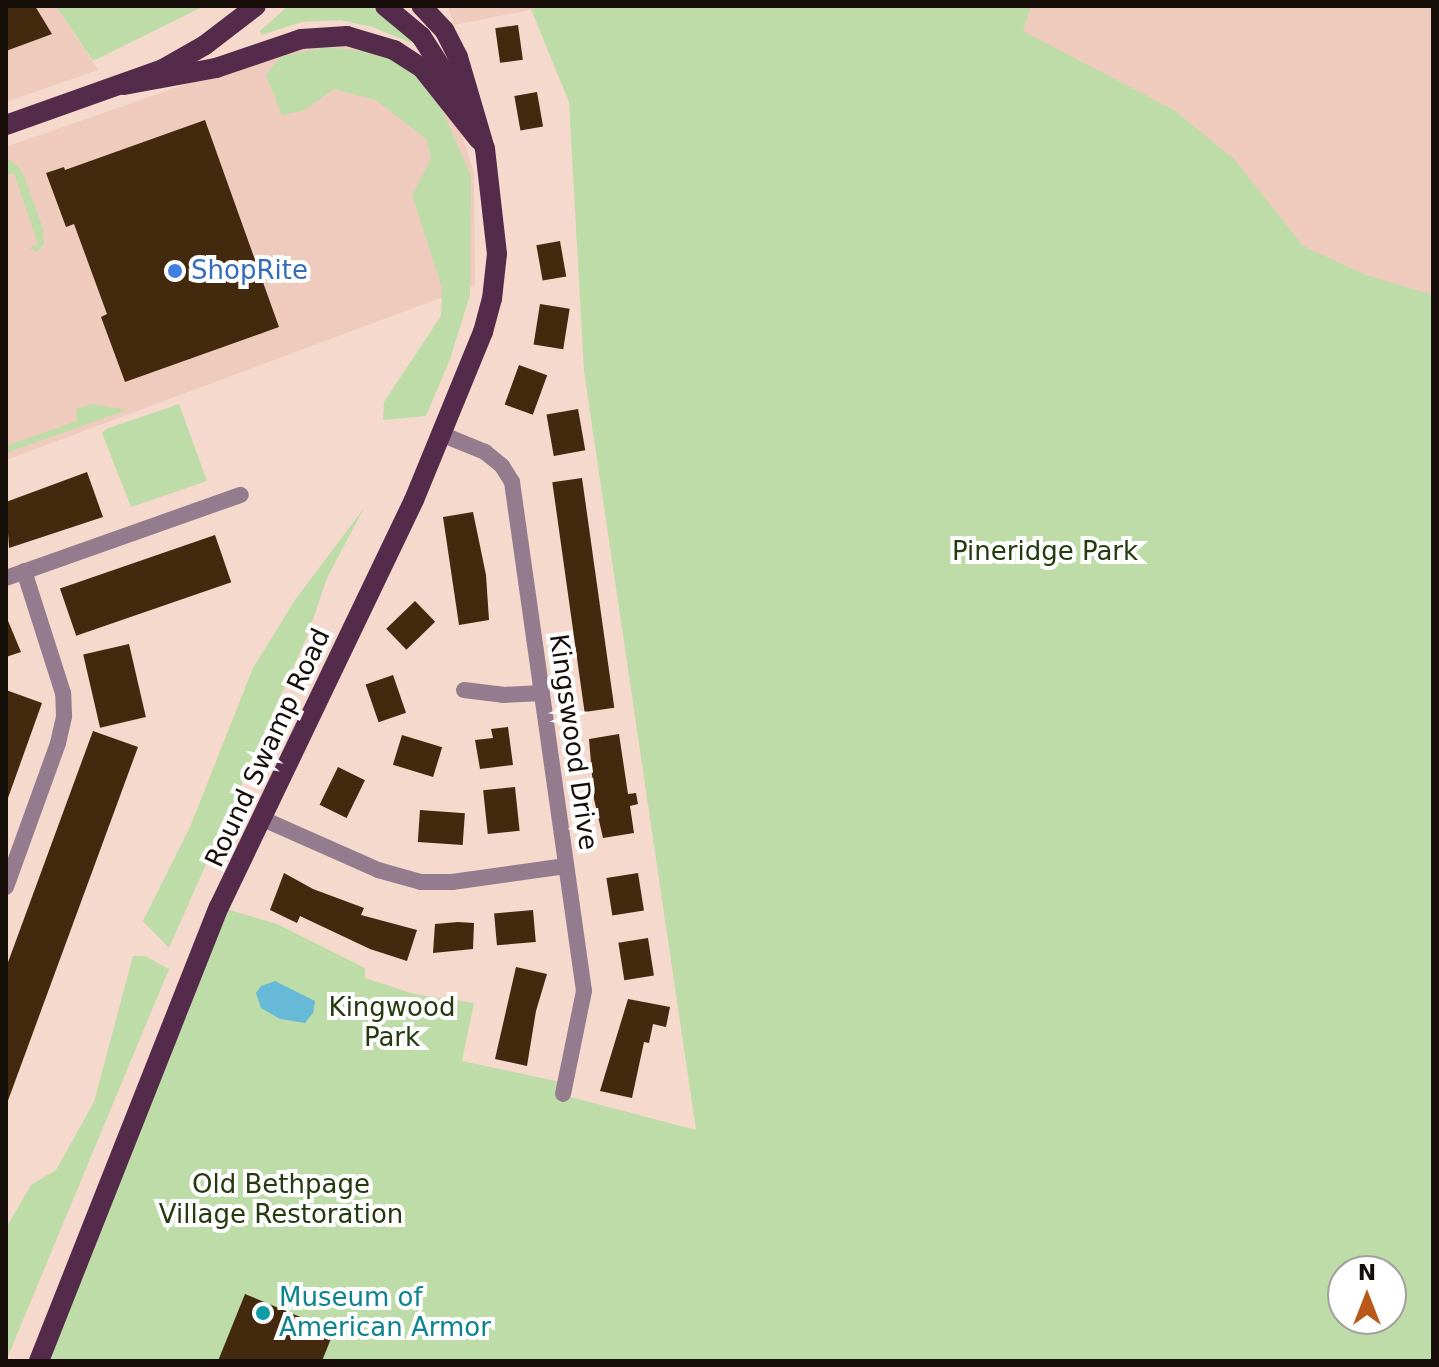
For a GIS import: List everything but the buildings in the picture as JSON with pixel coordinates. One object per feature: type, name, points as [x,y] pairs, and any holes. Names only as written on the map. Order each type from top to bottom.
[{"type":"main road","points":[[6,125],[124,85],[191,54],[256,6]]},
{"type":"main road","name":"Round Swamp Road","points":[[385,6],[413,28],[433,52],[485,149]]},
{"type":"main road","name":"Round Swamp Road","points":[[39,1361],[219,907],[414,500],[483,332],[496,277],[496,231],[485,149],[472,96],[444,30],[422,6]]},
{"type":"main road","points":[[438,6],[444,30]]},
{"type":"main road","points":[[124,85],[216,68],[301,39],[324,36],[359,38],[394,50],[422,68],[443,90],[485,149]]},
{"type":"street","name":"Kingswood Drive","points":[[441,434],[485,452],[502,466],[512,482],[584,991],[563,1094]]},
{"type":"street","points":[[6,578],[241,495]]},
{"type":"street","points":[[6,887],[58,743],[64,716],[63,693],[24,571]]},
{"type":"street","points":[[464,690],[503,695],[542,693]]},
{"type":"street","points":[[263,819],[378,870],[421,882],[452,882],[566,866]]},
{"type":"shaded area","points":[[6,6],[56,6],[98,70],[6,102]]},
{"type":"shaded area","points":[[448,6],[549,6],[454,25]]},
{"type":"shaded area","points":[[1031,6],[1433,6],[1433,296],[1290,253],[1016,51]]},
{"type":"shaded area","points":[[303,43],[353,43],[454,111],[474,173],[475,285],[6,460],[6,147]]},
{"type":"green space","points":[[56,6],[204,6],[93,61]]},
{"type":"green space","points":[[288,6],[370,6],[398,25],[414,44],[372,27],[340,20],[302,22],[261,35],[260,31]]},
{"type":"green space","name":"Pineridge Park","points":[[549,6],[1031,6],[1023,31],[1174,110],[1235,160],[1303,246],[1366,275],[1433,295],[1433,1361],[47,1361],[178,1015],[187,1017],[219,907],[277,924],[365,968],[365,978],[414,994],[474,1003],[462,1061],[565,1083],[563,1095],[696,1130],[584,371],[569,102],[531,9]]},
{"type":"green space","points":[[327,47],[388,54],[430,82],[471,176],[470,295],[450,359],[426,416],[383,420],[384,402],[441,316],[442,288],[412,195],[431,158],[426,139],[376,100],[334,89],[303,111],[282,115],[266,75],[280,57]]},
{"type":"green space","points":[[6,158],[17,165],[24,176],[43,229],[44,244],[37,252],[29,248],[38,244],[14,173],[6,175]]},
{"type":"green space","points":[[93,404],[127,410],[6,453],[6,446],[77,421],[76,409]]},
{"type":"green space","points":[[179,404],[207,481],[131,507],[102,433]]},
{"type":"green space","points":[[364,508],[327,578],[308,634],[169,948],[143,921],[190,827],[253,668],[295,600]]},
{"type":"green space","points":[[133,956],[145,956],[169,969],[6,1361],[6,1228],[31,1185],[56,1170],[94,1102]]},
{"type":"water","points":[[275,981],[315,1001],[313,1013],[305,1023],[280,1019],[261,1008],[256,993],[261,986]]},
{"type":"place","name":"ShopRite","points":[[175,271]]},
{"type":"place","name":"Museum of American Armor","points":[[263,1313]]},
{"type":"park label","name":"Kingwood Park","points":[[392,1023]]},
{"type":"park label","name":"Old Bethpage Village Restoration","points":[[281,1200]]}]
